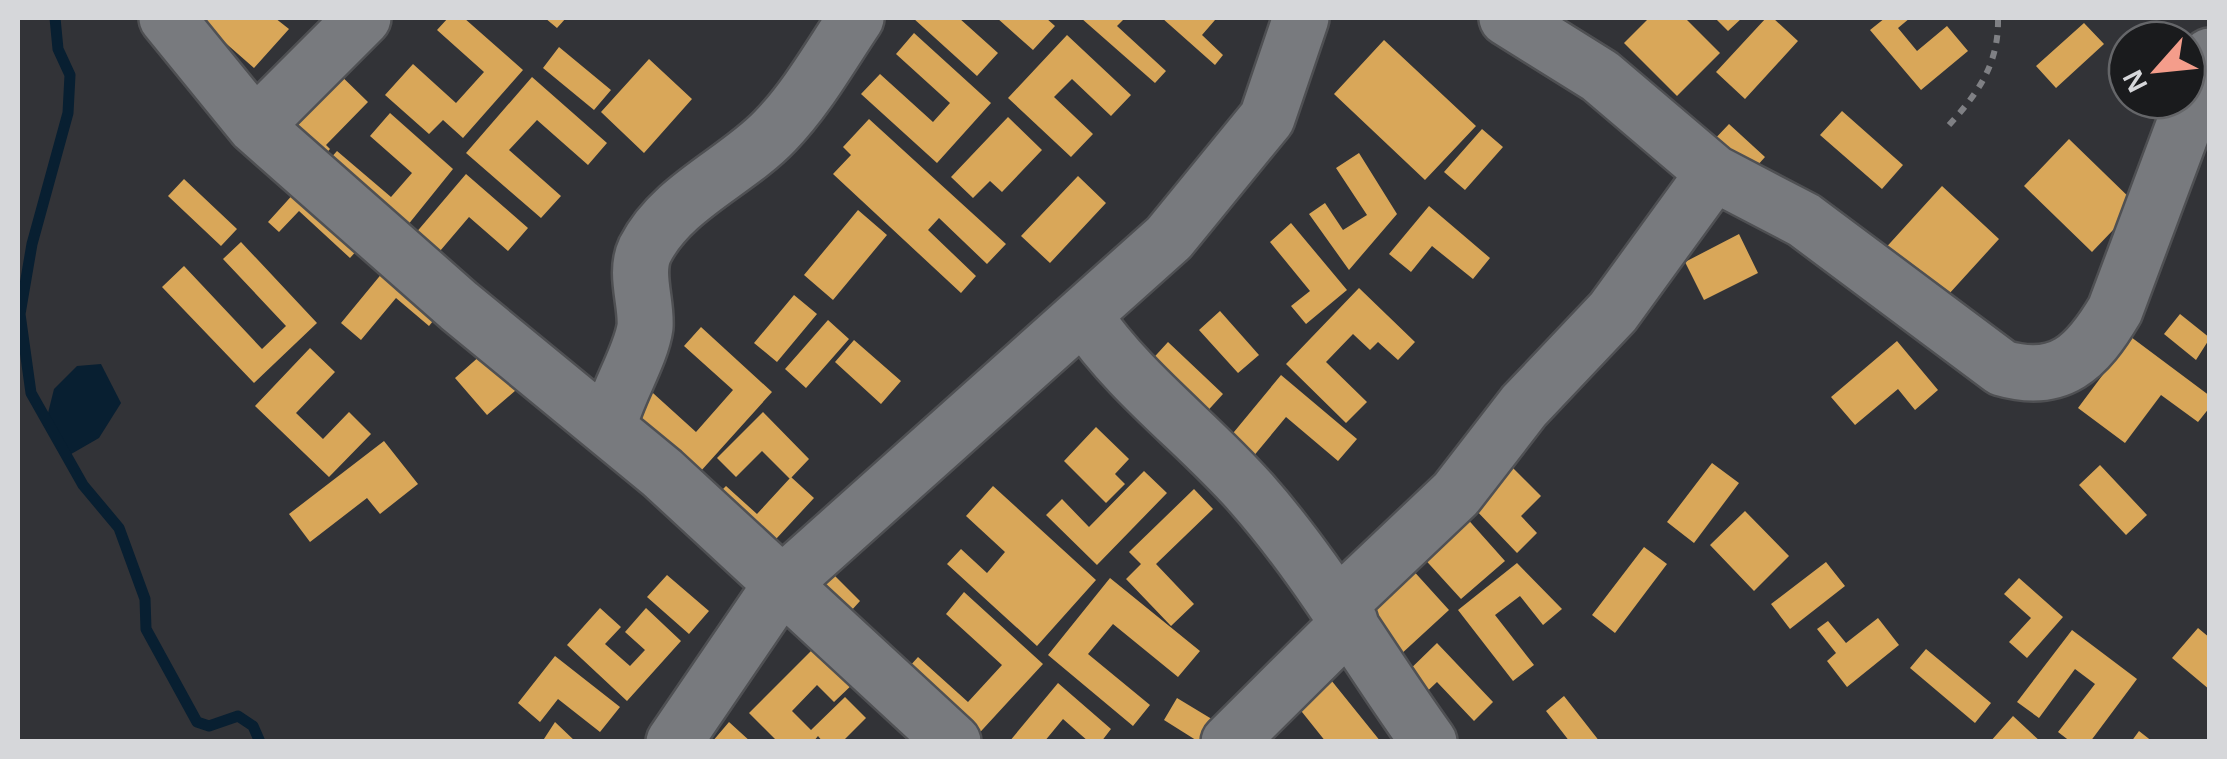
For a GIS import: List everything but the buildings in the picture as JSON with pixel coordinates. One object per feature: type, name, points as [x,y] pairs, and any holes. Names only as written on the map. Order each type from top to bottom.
[{"type":"street","points":[[166,18],[255,126],[459,306],[608,428],[953,742]]},
{"type":"street","points":[[255,126],[363,18]]},
{"type":"street","points":[[608,428],[619,387],[645,328],[642,274],[648,245],[699,191],[775,131],[856,18]]},
{"type":"street","points":[[674,742],[782,585],[1169,238],[1268,118],[1300,18]]},
{"type":"street","points":[[1507,18],[1600,76],[1714,173],[1804,220],[2002,368],[2030,376],[2069,365],[2094,344],[2115,310],[2210,56]]},
{"type":"street","points":[[1229,742],[1456,494],[1524,406],[1613,312],[1714,173]]},
{"type":"street","points":[[1084,316],[1127,370],[1253,495],[1344,614],[1429,742]]},
{"type":"path","points":[[1949,125],[1978,94],[1993,62],[1998,18]]},
{"type":"water","points":[[101,364],[121,403],[99,438],[66,457],[47,417],[54,389],[77,366]]},
{"type":"waterway","points":[[55,18],[58,49],[70,75],[68,113],[32,244],[20,314],[31,393],[83,485],[119,528],[145,599],[146,629],[197,722],[209,726],[238,716],[253,726],[260,742]]}]
